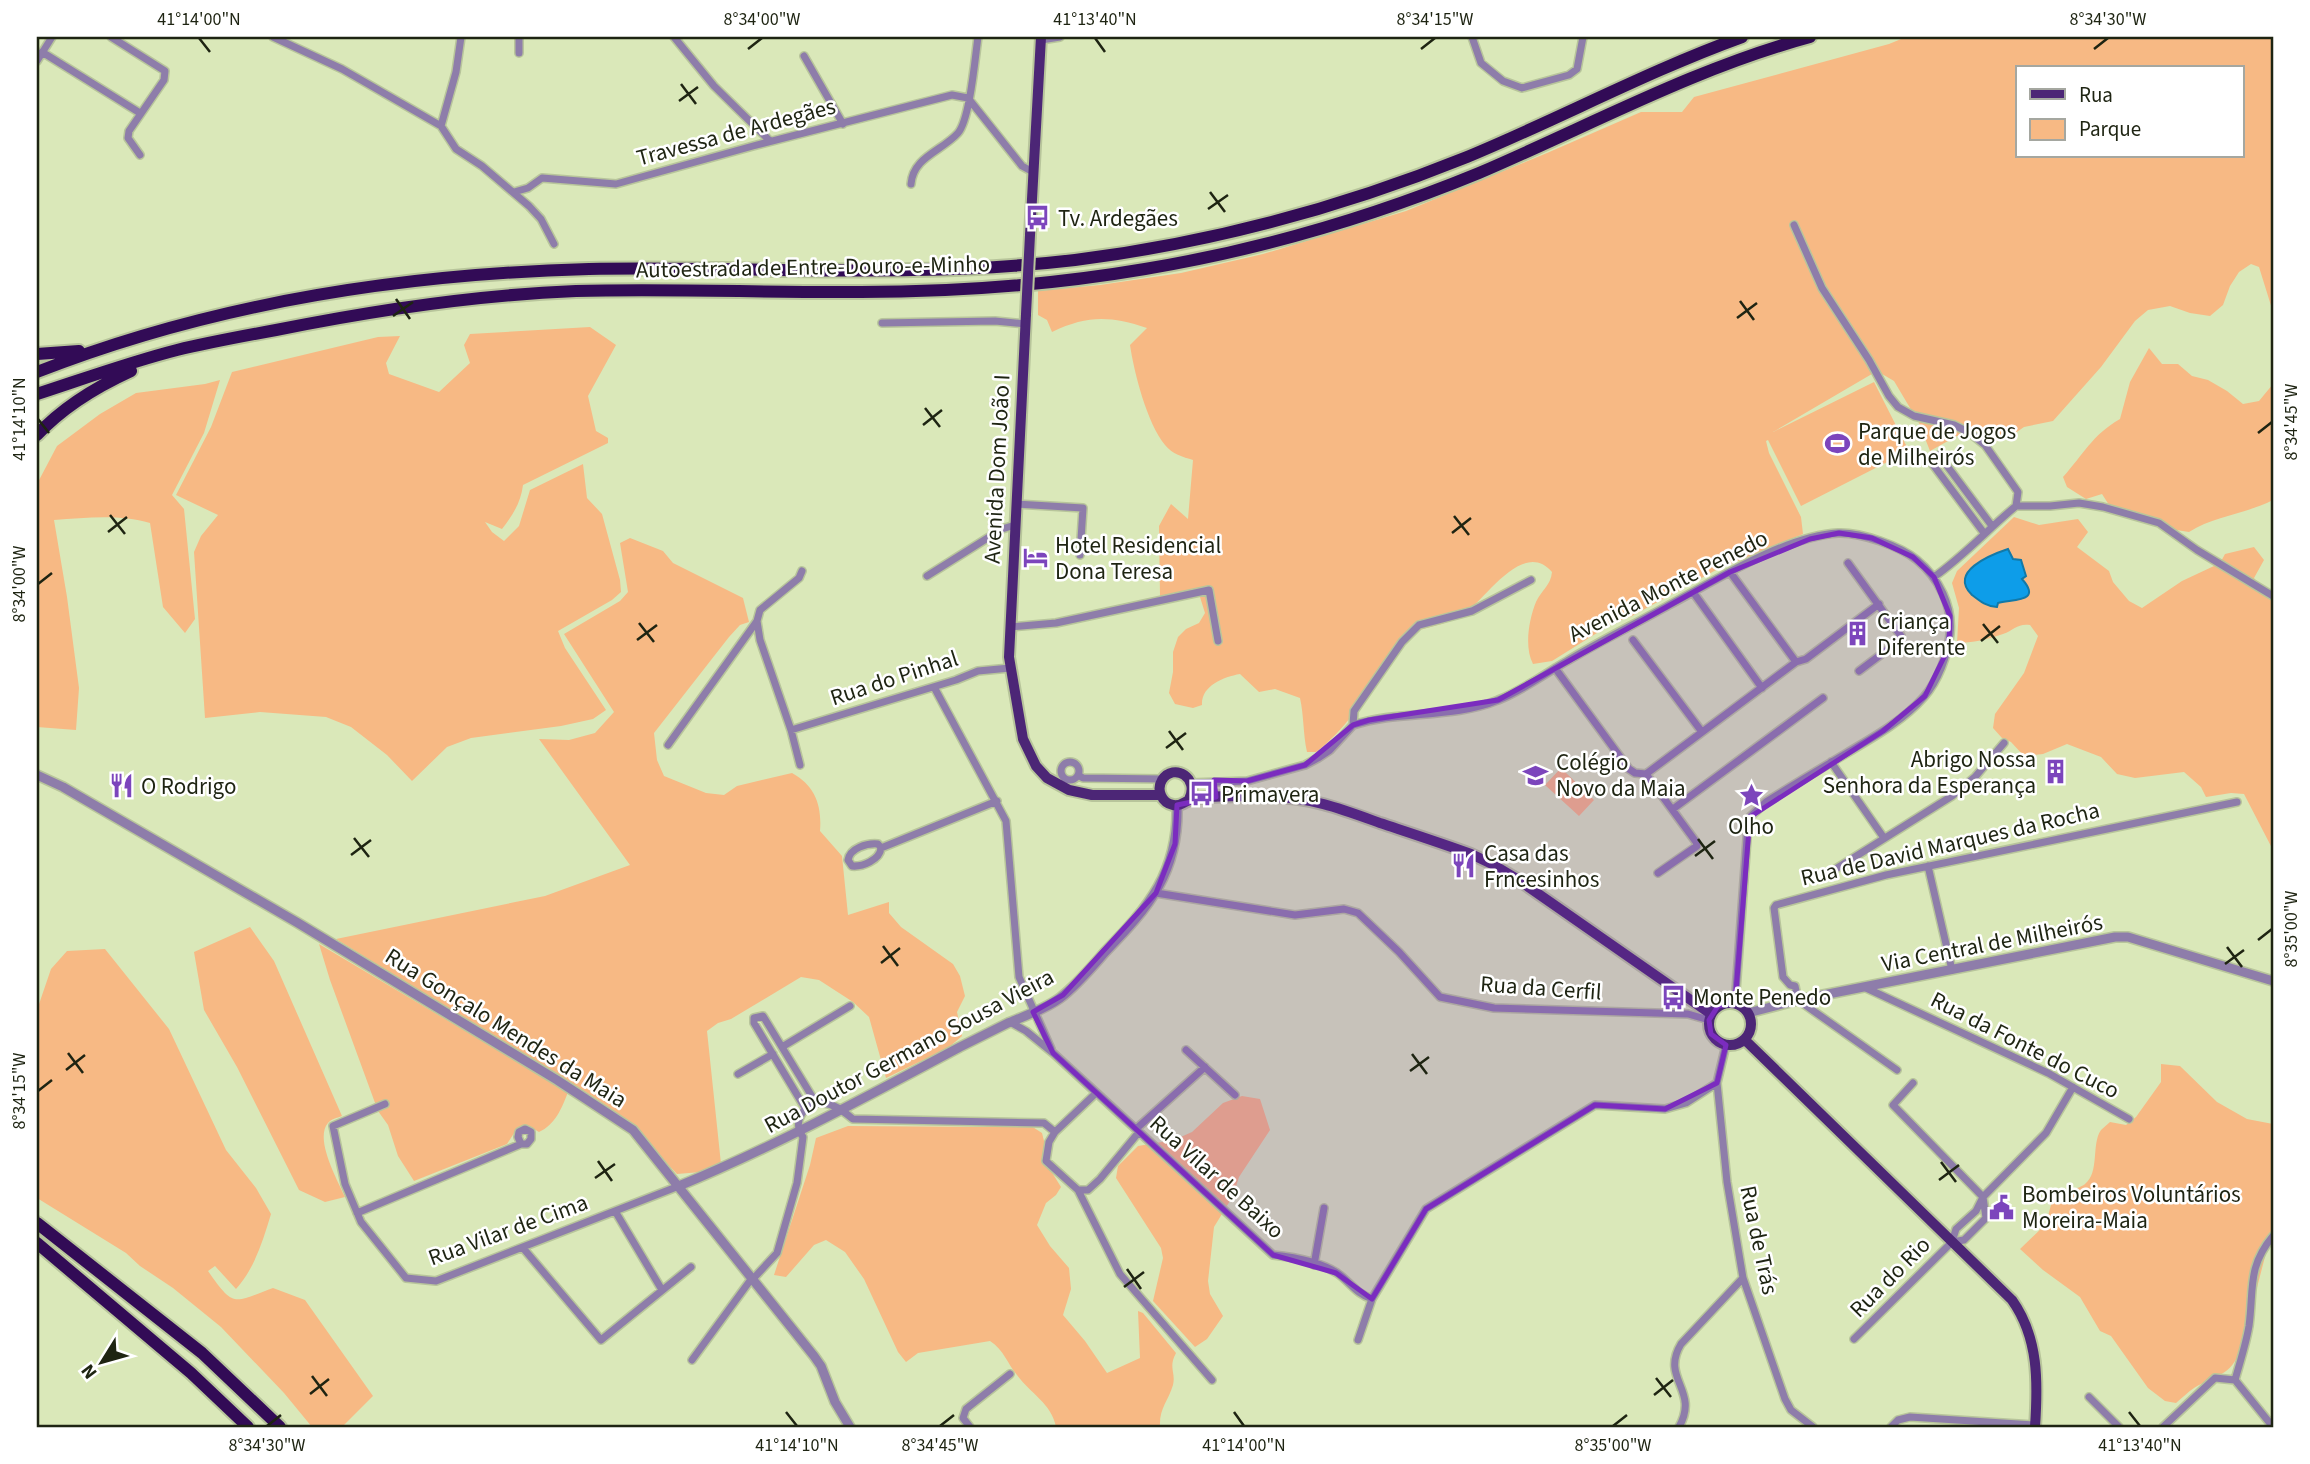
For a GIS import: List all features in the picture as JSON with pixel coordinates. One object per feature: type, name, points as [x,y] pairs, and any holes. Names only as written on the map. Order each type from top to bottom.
[{"type":"highway","name":"Autoestrada de Entre-Douro-e-Minho","points":[[37,372],[110,344],[265,304],[465,275],[593,269],[936,271],[1066,261],[1185,242],[1296,216],[1393,185],[1511,138],[1671,65],[1742,37]]},
{"type":"highway","name":"Autoestrada de Entre-Douro-e-Minho","points":[[37,394],[175,351],[337,318],[480,298],[619,290],[938,290],[1061,281],[1165,265],[1283,239],[1403,202],[1520,155],[1720,66],[1810,37]]},
{"type":"highway","points":[[37,354],[71,352],[110,344]]},
{"type":"highway","points":[[37,435],[59,413],[82,397],[175,351]]},
{"type":"highway","points":[[37,1223],[202,1353],[280,1427]]},
{"type":"highway","points":[[37,1243],[191,1373],[248,1427]]},
{"type":"main road","name":"Avenida Dom João I","points":[[1041,38],[1010,668],[1023,739],[1036,766],[1047,778],[1069,790],[1092,795],[1161,795]]},
{"type":"main road","points":[[1189,799],[1192,794],[1188,778],[1178,772],[1163,779],[1161,795],[1167,803],[1177,805],[1189,799],[1215,797],[1291,797],[1320,802],[1471,854],[1517,879],[1703,1006],[1710,1017],[1711,1034],[1717,1041],[1736,1045],[1745,1040],[1751,1030],[1748,1013],[1741,1006],[1732,1003],[1718,1006],[1710,1017]]},
{"type":"main road","points":[[1745,1040],[2012,1300],[2034,1348],[2035,1426]]},
{"type":"street","points":[[37,61],[52,37]]},
{"type":"street","points":[[111,37],[164,71],[164,80],[139,113],[128,138],[140,155]]},
{"type":"street","points":[[272,37],[342,69],[441,126],[456,149],[514,192],[541,219],[554,244]]},
{"type":"street","points":[[441,126],[456,72],[461,37]]},
{"type":"street","points":[[519,37],[519,53]]},
{"type":"street","points":[[674,37],[714,86],[770,141]]},
{"type":"street","points":[[911,184],[919,163],[951,141],[965,121],[978,37]]},
{"type":"street","points":[[1041,38],[1060,37]]},
{"type":"street","points":[[1472,37],[1481,63],[1503,81],[1522,88],[1569,75],[1577,69],[1583,37]]},
{"type":"street","points":[[42,52],[139,113]]},
{"type":"street","points":[[804,56],[843,124]]},
{"type":"street","name":"Travessa de Ardegães","points":[[514,192],[528,188],[542,178],[616,184],[946,96],[968,97]]},
{"type":"street","points":[[968,97],[1022,166],[1033,172]]},
{"type":"street","points":[[1794,225],[1822,288],[1870,360],[1889,396],[1898,407],[1914,416],[1954,425],[1985,445],[2018,492],[2016,506]]},
{"type":"street","points":[[882,323],[1026,319]]},
{"type":"street","points":[[1984,533],[1931,462],[1939,455],[1992,526]]},
{"type":"street","points":[[1934,577],[1959,560],[1984,533],[2016,506],[2079,503],[2159,523],[2197,550],[2273,596]]},
{"type":"street","points":[[1016,504],[1083,508],[1080,555]]},
{"type":"street","points":[[928,576],[1002,529],[1015,525]]},
{"type":"street","name":"Avenida Monte Penedo","points":[[1353,725],[1369,720],[1484,705],[1516,692],[1693,592],[1782,548],[1839,533],[1872,538],[1901,550],[1919,562],[1934,577],[1947,603],[1950,616],[1949,647],[1935,681],[1907,713],[1883,731],[1766,802],[1750,817],[1736,991],[1732,1003]]},
{"type":"street","points":[[1848,563],[1901,636],[1899,641],[1859,671]]},
{"type":"street","points":[[668,745],[757,621],[760,610],[799,578],[802,571]]},
{"type":"street","points":[[1730,572],[1796,662]]},
{"type":"street","points":[[1191,783],[1213,780],[1247,781],[1305,765],[1330,750],[1353,725],[1354,711],[1402,642],[1419,625],[1472,611],[1531,580]]},
{"type":"street","points":[[1010,627],[1056,623],[1209,590],[1218,641]]},
{"type":"street","points":[[1693,592],[1762,688]]},
{"type":"street","points":[[1555,668],[1629,769],[1635,773],[1646,774],[1879,604]]},
{"type":"street","points":[[757,621],[760,640],[800,765]]},
{"type":"street","points":[[1633,640],[1702,732]]},
{"type":"street","name":"Rua do Pinhal","points":[[791,730],[978,671],[1010,668]]},
{"type":"street","name":"Rua Vilar de Baixo","points":[[934,687],[1006,821],[1019,977],[1053,1053]]},
{"type":"street","points":[[1673,809],[1822,698]]},
{"type":"street","points":[[1834,870],[1952,796],[1975,776],[2004,743]]},
{"type":"street","points":[[1831,762],[1884,838]]},
{"type":"street","points":[[1646,774],[1697,846],[1658,873]]},
{"type":"street","name":"Rua Gonçalo Mendes da Maia","points":[[37,775],[63,787],[298,923],[557,1080],[632,1130],[821,1366],[835,1402],[850,1427]]},
{"type":"street","points":[[1078,775],[1083,778],[1163,779]]},
{"type":"street","points":[[1213,780],[1215,797]]},
{"type":"street","points":[[881,848],[997,801]]},
{"type":"street","name":"Rua de David Marques da Rocha","points":[[1798,1000],[1795,986],[1790,985],[1783,977],[1774,908],[1776,905],[1886,875],[2237,802]]},
{"type":"street","name":"Rua Doutor Germano Sousa Vieira","points":[[679,1186],[798,1131],[1056,1000],[1080,979],[1140,916],[1156,892],[1168,870],[1175,844],[1177,805]]},
{"type":"street","points":[[1928,866],[1952,970]]},
{"type":"street","name":"Rua da Cerfil","points":[[1156,892],[1295,915],[1344,909],[1359,913],[1440,997],[1494,1008],[1710,1017]]},
{"type":"street","name":"Via Central de Milheirós","points":[[1748,1013],[1798,1000],[2115,937],[2129,937],[2273,981]]},
{"type":"street","name":"Rua da Fonte do Cuco","points":[[1866,988],[2048,1073],[2129,1119]]},
{"type":"street","points":[[1798,1000],[1897,1070]]},
{"type":"street","points":[[782,1047],[850,1006]]},
{"type":"street","points":[[805,1108],[754,1023],[754,1018],[763,1016],[816,1103]]},
{"type":"street","name":"Rua Vilar de Baixo","points":[[1010,1022],[1053,1053],[1273,1255],[1289,1257],[1336,1273],[1360,1295],[1372,1299]]},
{"type":"street","name":"Rua de Trás","points":[[1726,1045],[1717,1083],[1727,1182],[1743,1278],[1785,1399],[1791,1410],[1813,1427]]},
{"type":"street","points":[[1186,1050],[1234,1094]]},
{"type":"street","points":[[738,1074],[773,1054]]},
{"type":"street","points":[[1077,1190],[1088,1190],[1100,1179],[1137,1131],[1205,1067]]},
{"type":"street","points":[[1358,1340],[1372,1299],[1426,1209],[1595,1105],[1665,1109],[1686,1103],[1717,1083]]},
{"type":"street","points":[[1913,1083],[1892,1105],[1983,1197]]},
{"type":"street","name":"Rua do Rio","points":[[1854,1339],[1952,1242],[1956,1229],[1976,1211],[1983,1197],[2046,1133],[2073,1087]]},
{"type":"street","points":[[1095,1094],[1055,1132],[1049,1142],[1046,1161],[1077,1190],[1120,1273],[1212,1381]]},
{"type":"street","points":[[692,1360],[753,1278],[776,1253],[797,1183],[803,1137],[798,1131],[800,1116],[805,1108],[821,1102],[833,1105],[853,1119],[1044,1123],[1055,1132]]},
{"type":"street","name":"Rua Vilar de Cima","points":[[385,1104],[333,1126],[345,1184],[360,1222],[406,1278],[436,1281],[679,1186]]},
{"type":"street","points":[[357,1213],[522,1144]]},
{"type":"street","name":"Rua do Rio","points":[[1952,1242],[1964,1240],[1986,1218],[1983,1197]]},
{"type":"street","points":[[1314,1265],[1324,1208]]},
{"type":"street","points":[[615,1211],[662,1290]]},
{"type":"street","points":[[2235,1380],[2249,1325],[2250,1292],[2260,1253],[2273,1237]]},
{"type":"street","points":[[523,1248],[601,1340],[691,1266]]},
{"type":"street","points":[[1679,1427],[1687,1408],[1686,1397],[1673,1364],[1675,1355],[1681,1344],[1743,1278]]},
{"type":"street","points":[[970,1427],[963,1418],[966,1409],[1010,1374]]},
{"type":"street","points":[[2163,1427],[2216,1378],[2235,1380],[2273,1427]]},
{"type":"street","points":[[2089,1397],[2119,1427]]},
{"type":"street","points":[[1891,1427],[1898,1420],[1910,1417],[2035,1426]]},
{"type":"highlighted area","points":[[1839,533],[1872,538],[1913,557],[1934,577],[1950,616],[1949,647],[1925,696],[1883,731],[1750,817],[1736,991],[1732,1003],[1718,1006],[1709,1020],[1711,1034],[1726,1045],[1717,1083],[1665,1109],[1595,1105],[1426,1209],[1372,1299],[1336,1273],[1273,1255],[1053,1053],[1033,1012],[1063,995],[1156,893],[1175,844],[1177,805],[1216,797],[1214,780],[1247,781],[1305,765],[1353,725],[1369,720],[1498,700],[1730,572],[1810,539]]},
{"type":"green space","points":[[1906,37],[2272,37],[2273,312],[2259,267],[2251,264],[2239,272],[2223,305],[2210,316],[2170,306],[2148,310],[2135,321],[2101,367],[2053,421],[2024,427],[1987,448],[1974,436],[1957,436],[1930,451],[1919,423],[1894,381],[1877,371],[1773,432],[1874,382],[1909,451],[1801,506],[1768,440],[1766,441],[1769,453],[1801,517],[1803,534],[1716,570],[1632,616],[1613,623],[1552,661],[1533,664],[1528,641],[1531,616],[1552,572],[1541,563],[1529,562],[1517,567],[1463,615],[1410,634],[1395,645],[1369,692],[1353,714],[1316,752],[1307,752],[1300,698],[1275,689],[1259,692],[1240,674],[1214,683],[1205,693],[1202,705],[1193,708],[1175,704],[1169,693],[1173,652],[1178,637],[1186,629],[1199,623],[1205,613],[1200,597],[1160,596],[1159,526],[1171,504],[1188,519],[1193,460],[1168,448],[1158,435],[1147,411],[1130,345],[1147,328],[1122,321],[1099,319],[1065,326],[1052,332],[1047,320],[1038,315],[1038,291],[1181,273],[1263,254],[1406,211],[1641,112],[1682,112],[1694,97],[1889,44]]},
{"type":"green space","points":[[590,327],[616,345],[588,396],[596,431],[608,438],[608,443],[523,485],[516,508],[502,529],[485,522],[492,532],[504,541],[519,526],[530,490],[583,464],[587,498],[602,514],[621,592],[558,631],[565,648],[606,710],[593,719],[561,726],[471,738],[447,747],[412,781],[387,755],[351,727],[326,717],[260,712],[205,718],[194,552],[201,536],[218,515],[176,495],[211,427],[232,372],[378,337],[400,336],[386,363],[389,374],[439,392],[470,363],[464,345],[470,334]]},
{"type":"green space","points":[[2149,348],[2162,364],[2178,364],[2192,376],[2208,380],[2243,404],[2259,401],[2273,384],[2273,500],[2209,522],[2189,532],[2170,529],[2129,512],[2116,516],[2102,494],[2086,499],[2067,487],[2063,477],[2095,439],[2120,419],[2130,382]]},
{"type":"green space","points":[[220,380],[204,433],[172,495],[184,509],[195,619],[185,633],[163,607],[150,523],[114,518],[54,520],[79,688],[76,730],[37,727],[37,484],[57,446],[100,414],[136,393]]},
{"type":"green space","points":[[2014,517],[2039,525],[2078,519],[2088,532],[2077,547],[2109,571],[2113,582],[2129,601],[2142,608],[2182,581],[2214,566],[2218,567],[2225,554],[2254,547],[2264,560],[2254,578],[2265,593],[2273,595],[2273,850],[2244,794],[2206,797],[2201,787],[2184,772],[2135,778],[2117,774],[2101,757],[2067,744],[2043,754],[2024,756],[1993,728],[1995,714],[2024,673],[2038,636],[2030,625],[2026,625],[1992,638],[1957,643],[1959,608],[1952,583],[1957,571]]},
{"type":"green space","points":[[630,538],[663,551],[673,563],[743,598],[749,622],[740,625],[729,637],[654,733],[657,760],[664,776],[706,793],[724,795],[737,786],[792,773],[800,778],[815,797],[820,813],[820,831],[842,856],[848,915],[889,902],[889,913],[901,927],[953,964],[960,976],[965,996],[957,1012],[962,1036],[948,1048],[886,1078],[869,1017],[853,1002],[819,980],[801,977],[731,1019],[718,1023],[707,1031],[721,1164],[701,1172],[677,1174],[638,1133],[597,1099],[336,939],[545,896],[630,865],[539,739],[569,740],[595,733],[614,712],[564,634],[620,601],[628,592],[620,543]]},
{"type":"green space","points":[[1561,768],[1594,800],[1579,816],[1545,785]]},
{"type":"green space","points":[[250,927],[274,961],[342,1116],[328,1123],[324,1130],[324,1139],[325,1149],[345,1197],[325,1202],[299,1190],[237,1067],[204,1010],[194,952]]},
{"type":"green space","points":[[319,944],[568,1092],[554,1120],[539,1132],[529,1126],[518,1127],[507,1144],[414,1181],[398,1156],[388,1125],[378,1111]]},
{"type":"green space","points":[[105,949],[169,1029],[226,1150],[256,1188],[271,1214],[253,1263],[236,1289],[215,1266],[208,1271],[229,1297],[235,1299],[250,1297],[273,1288],[305,1300],[373,1396],[342,1427],[312,1427],[284,1393],[221,1327],[126,1253],[37,1198],[37,1010],[51,969],[67,951]]},
{"type":"green space","points":[[2161,1064],[2180,1066],[2217,1102],[2247,1119],[2273,1124],[2273,1241],[2266,1253],[2241,1349],[2227,1370],[2194,1388],[2176,1403],[2165,1401],[2148,1388],[2111,1336],[2100,1331],[2080,1297],[2020,1249],[2046,1224],[2053,1197],[2083,1186],[2090,1179],[2101,1130],[2110,1122],[2126,1125],[2136,1117],[2161,1082]]},
{"type":"green space","points":[[1242,1096],[1260,1099],[1270,1130],[1239,1177],[1233,1196],[1214,1227],[1208,1281],[1210,1294],[1223,1316],[1207,1339],[1195,1347],[1153,1301],[1163,1258],[1161,1248],[1116,1178],[1118,1166],[1138,1146],[1174,1140],[1192,1132],[1223,1103]]},
{"type":"green space","points":[[1028,1124],[1042,1133],[1045,1145],[1043,1158],[1061,1187],[1046,1203],[1037,1225],[1050,1246],[1069,1268],[1071,1289],[1063,1315],[1107,1373],[1140,1358],[1138,1311],[1143,1313],[1176,1353],[1172,1366],[1173,1385],[1162,1410],[1160,1427],[1056,1427],[1045,1405],[990,1341],[918,1353],[906,1362],[898,1352],[864,1279],[845,1252],[826,1240],[814,1245],[786,1277],[774,1275],[810,1165],[816,1138],[848,1126],[986,1127]]},
{"type":"water","points":[[2008,549],[2013,559],[2021,560],[2026,576],[2022,579],[2029,592],[2023,598],[1998,603],[1997,607],[1987,605],[1972,595],[1966,587],[1965,579],[1968,572],[1982,560]]},
{"type":"place","name":"Tv. Ardegães","points":[[1038,218]]},
{"type":"place","name":"Parque de Jogos de Milheirós","points":[[1838,444]]},
{"type":"place","name":"Hotel Residencial Dona Teresa","points":[[1035,558]]},
{"type":"place","name":"Criança Diferente","points":[[1857,634]]},
{"type":"place","name":"Abrigo Nossa Senhora da Esperança","points":[[2056,772]]},
{"type":"place","name":"Colégio Novo da Maia","points":[[1536,775]]},
{"type":"place","name":"O Rodrigo","points":[[121,786]]},
{"type":"place","name":"Primavera","points":[[1201,794]]},
{"type":"place","name":"Olho","points":[[1751,796]]},
{"type":"place","name":"Casa das Frncesinhos","points":[[1464,866]]},
{"type":"place","name":"Monte Penedo","points":[[1673,997]]},
{"type":"place","name":"Bombeiros Voluntários Moreira-Maia","points":[[2002,1207]]}]
